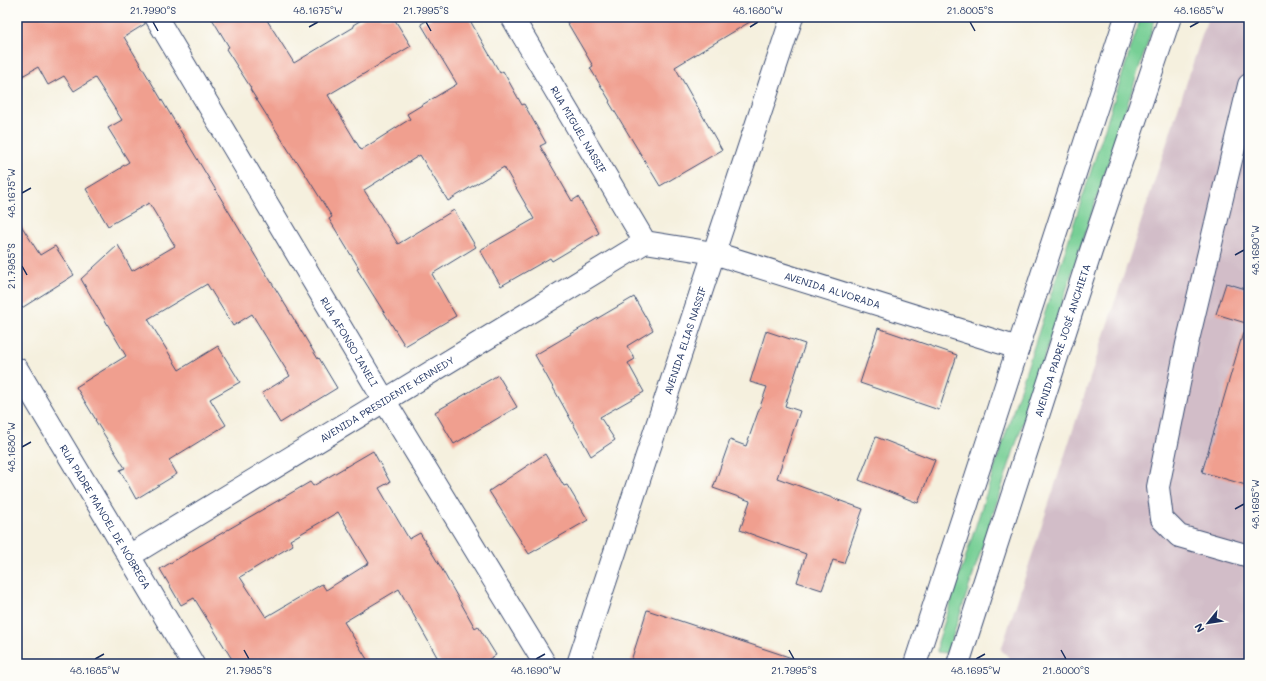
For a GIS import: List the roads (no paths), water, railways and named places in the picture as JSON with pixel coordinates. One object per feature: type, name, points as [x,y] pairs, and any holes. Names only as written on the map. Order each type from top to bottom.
[{"type":"street","name":"RUA AFONSO IANELI","points":[[156,17],[384,400],[545,664]]},
{"type":"street","name":"RUA MIGUEL NASSIF","points":[[512,17],[645,242]]},
{"type":"street","name":"AVENIDA ELIAS NASSIF","points":[[578,664],[792,17]]},
{"type":"street","points":[[915,664],[1126,17]]},
{"type":"street","name":"AVENIDA PADRE JOSÉ ANCHIETA","points":[[958,664],[1091,251],[1170,17]]},
{"type":"street","points":[[1249,85],[1187,344],[1158,486],[1162,519],[1179,536],[1249,556]]},
{"type":"street","name":"AVENIDA PRESIDENTE KENNEDY","points":[[129,556],[645,242]]},
{"type":"street","name":"AVENIDA ALVORADA","points":[[645,242],[714,253],[1018,348]]},
{"type":"street","name":"RUA PADRE MANOEL DE NÓBREGA","points":[[17,370],[193,664]]}]
